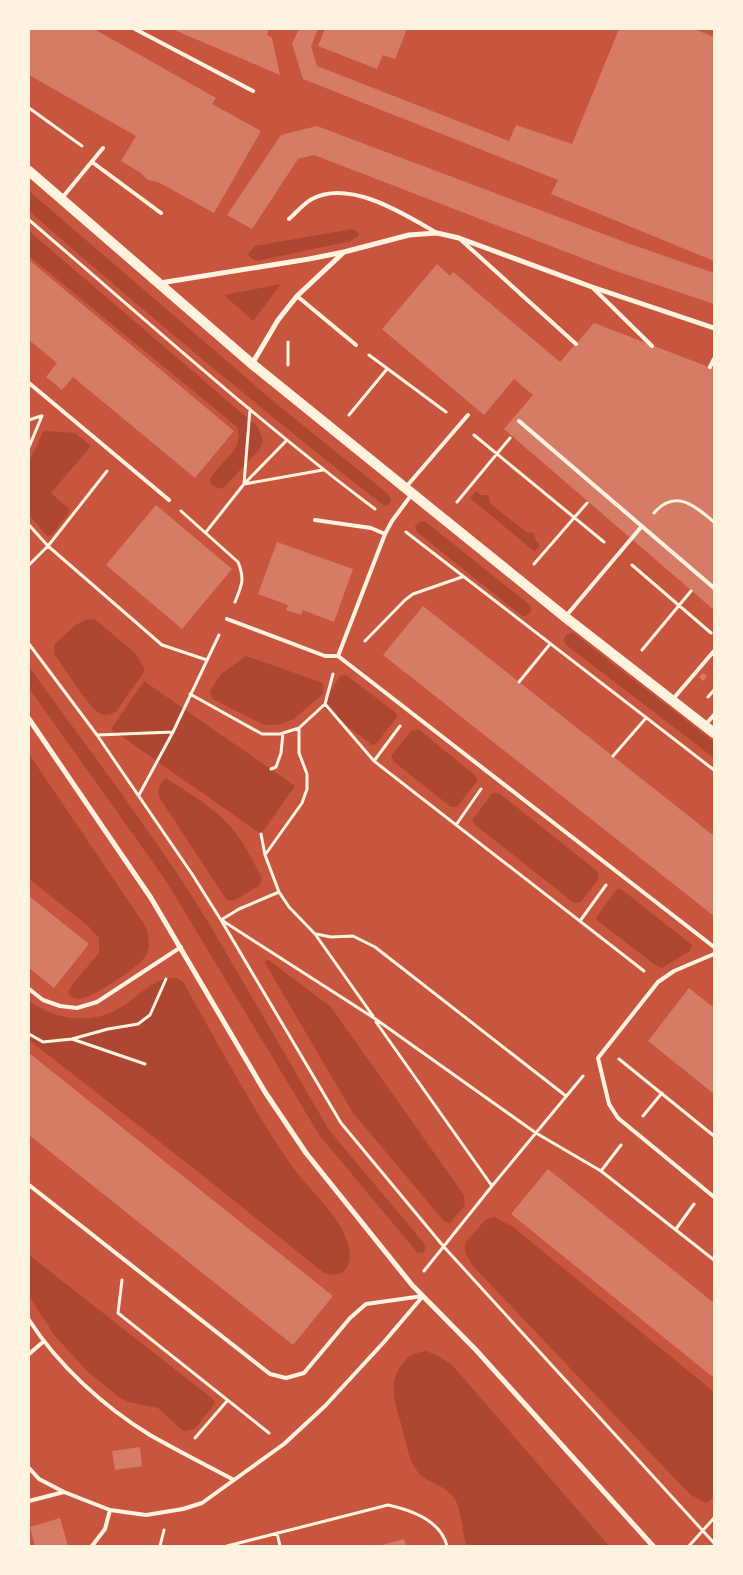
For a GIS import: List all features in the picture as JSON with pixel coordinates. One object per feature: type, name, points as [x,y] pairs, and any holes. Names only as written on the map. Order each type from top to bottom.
[{"type":"main road","points":[[29,171],[252,364],[408,492],[714,733]]},
{"type":"street","points":[[157,283],[256,269],[344,252],[408,235],[437,233],[459,238],[592,287],[714,328]]},
{"type":"street","points":[[252,364],[278,320],[297,296],[344,252]]},
{"type":"street","points":[[29,719],[151,898],[265,1092],[306,1153],[412,1285],[476,1350],[653,1546]]},
{"type":"lane","points":[[135,29],[253,91]]},
{"type":"lane","points":[[61,199],[103,148]]},
{"type":"lane","points":[[92,162],[162,214]]},
{"type":"lane","points":[[289,219],[311,199],[332,192],[355,195],[397,210],[437,233]]},
{"type":"lane","points":[[459,238],[576,344]]},
{"type":"lane","points":[[592,287],[652,346]]},
{"type":"lane","points":[[297,296],[356,345]]},
{"type":"lane","points":[[710,367],[714,359]]},
{"type":"lane","points":[[29,383],[169,500]]},
{"type":"lane","points":[[338,656],[392,521],[408,492],[468,415]]},
{"type":"lane","points":[[521,422],[714,588]]},
{"type":"lane","points":[[315,520],[371,528],[386,534]]},
{"type":"lane","points":[[565,617],[642,526]]},
{"type":"lane","points":[[227,619],[326,656],[338,656],[714,947]]},
{"type":"lane","points":[[671,700],[714,651]]},
{"type":"lane","points":[[705,726],[714,716]]},
{"type":"lane","points":[[29,989],[43,1000],[60,1006],[77,1008],[97,1002],[181,947]]},
{"type":"lane","points":[[714,954],[674,971],[658,982],[598,1058],[608,1104],[618,1118],[714,1197]]},
{"type":"lane","points":[[29,1185],[270,1374],[286,1378],[304,1373],[350,1318],[366,1304],[422,1296]]},
{"type":"lane","points":[[29,1468],[39,1479],[64,1492],[110,1510],[146,1515],[202,1504],[284,1444],[325,1406],[384,1342],[422,1296]]},
{"type":"lane","points":[[29,1320],[43,1342],[80,1380],[121,1414],[149,1434],[234,1480]]},
{"type":"lane","points":[[29,1354],[43,1342]]},
{"type":"lane","points":[[29,1501],[64,1492]]},
{"type":"lane","points":[[92,1546],[105,1529],[110,1510]]},
{"type":"path","points":[[29,108],[97,156]]},
{"type":"path","points":[[29,220],[323,470],[392,521],[714,770]]},
{"type":"path","points":[[364,351],[461,424],[714,635]]},
{"type":"path","points":[[349,415],[387,369]]},
{"type":"path","points":[[244,484],[250,409]]},
{"type":"path","points":[[29,448],[43,416]]},
{"type":"path","points":[[457,502],[521,422]]},
{"type":"path","points":[[206,532],[244,484],[287,440]]},
{"type":"path","points":[[29,565],[48,546],[118,457]]},
{"type":"path","points":[[244,484],[323,470]]},
{"type":"path","points":[[534,564],[598,489]]},
{"type":"path","points":[[139,795],[174,732],[190,694],[243,584],[242,572],[238,562],[169,500]]},
{"type":"path","points":[[642,526],[656,509],[666,502],[680,500],[694,506],[714,522]]},
{"type":"path","points":[[29,525],[48,546],[162,645],[207,660]]},
{"type":"path","points":[[365,641],[413,594],[462,576]]},
{"type":"path","points":[[642,650],[702,578]]},
{"type":"path","points":[[29,644],[139,795],[221,920],[341,1123],[444,1247],[714,1543]]},
{"type":"path","points":[[519,682],[550,644]]},
{"type":"path","points":[[190,694],[262,734],[284,733],[299,728],[325,704],[338,656]]},
{"type":"path","points":[[706,699],[714,690]]},
{"type":"path","points":[[325,704],[374,761],[658,982]]},
{"type":"path","points":[[374,761],[410,711]]},
{"type":"path","points":[[613,756],[646,718]]},
{"type":"path","points":[[265,855],[302,803],[307,789],[307,774],[299,753],[299,728]]},
{"type":"path","points":[[97,735],[174,732]]},
{"type":"path","points":[[270,769],[276,767],[281,753],[284,733]]},
{"type":"path","points":[[456,825],[492,774]]},
{"type":"path","points":[[261,834],[265,855],[279,892],[289,907],[315,934],[492,1186]]},
{"type":"path","points":[[580,921],[616,871]]},
{"type":"path","points":[[221,920],[240,909],[279,892]]},
{"type":"path","points":[[221,920],[374,1018],[536,1133],[601,1170],[714,1260]]},
{"type":"path","points":[[315,934],[331,938],[353,936],[375,947],[566,1096]]},
{"type":"path","points":[[29,1034],[43,1042],[72,1039],[108,1029],[138,1024],[150,1015],[181,947]]},
{"type":"path","points":[[72,1039],[145,1064]]},
{"type":"path","points":[[606,1048],[714,1136]]},
{"type":"path","points":[[412,1285],[598,1058]]},
{"type":"path","points":[[124,1259],[118,1313],[227,1401],[284,1444]]},
{"type":"path","points":[[198,1434],[227,1401]]},
{"type":"path","points":[[226,1546],[388,1505],[408,1510],[436,1526],[446,1538],[447,1546]]},
{"type":"path","points":[[689,1546],[714,1518]]},
{"type":"path","points":[[277,1533],[280,1546]]},
{"type":"shaded area","points":[[29,191],[273,401],[388,494],[391,499],[390,503],[386,506],[383,505],[204,360],[72,249],[29,211]]},
{"type":"shaded area","points":[[352,229],[357,231],[359,235],[351,241],[257,261],[248,254],[255,246]]},
{"type":"shaded area","points":[[29,231],[258,427],[263,442],[259,450],[224,487],[219,489],[212,485],[210,479],[235,449],[239,435],[237,427],[29,256]]},
{"type":"shaded area","points":[[281,284],[253,321],[224,295]]},
{"type":"shaded area","points":[[43,432],[75,433],[91,446],[51,493],[69,509],[68,514],[52,535],[47,536],[29,515],[29,462]]},
{"type":"shaded area","points":[[476,491],[481,495],[488,495],[491,504],[526,532],[534,533],[536,541],[540,544],[535,552],[470,498]]},
{"type":"shaded area","points":[[420,521],[426,522],[531,606],[529,614],[522,616],[417,532],[415,526]]},
{"type":"shaded area","points":[[87,619],[96,620],[136,654],[144,668],[144,672],[116,712],[105,715],[96,711],[90,704],[55,655],[54,645],[74,626]]},
{"type":"shaded area","points":[[573,633],[714,742],[714,758],[565,644],[564,639],[567,634]]},
{"type":"shaded area","points":[[246,656],[323,683],[324,693],[294,719],[278,725],[264,725],[213,699],[210,691],[221,674]]},
{"type":"shaded area","points":[[29,667],[177,873],[210,925],[329,1130],[423,1242],[426,1247],[423,1253],[417,1252],[320,1136],[166,881],[29,688]]},
{"type":"shaded area","points":[[341,675],[346,675],[396,713],[397,717],[376,744],[372,745],[324,708],[322,703]]},
{"type":"shaded area","points":[[144,681],[295,786],[261,834],[111,729]]},
{"type":"shaded area","points":[[418,729],[476,776],[477,781],[457,807],[451,807],[394,762],[391,756],[411,731]]},
{"type":"shaded area","points":[[29,754],[146,927],[148,934],[149,947],[143,959],[115,981],[85,998],[77,999],[68,993],[71,986],[99,953],[99,938],[87,925],[29,879]]},
{"type":"shaded area","points":[[166,778],[208,806],[229,825],[243,844],[259,872],[262,879],[259,886],[233,901],[226,899],[159,797],[160,786]]},
{"type":"shaded area","points":[[493,793],[499,793],[597,871],[599,878],[581,902],[574,903],[474,824],[472,820]]},
{"type":"shaded area","points":[[617,889],[621,889],[692,945],[690,951],[662,968],[654,964],[598,921],[596,918]]},
{"type":"shaded area","points":[[267,960],[331,1007],[464,1195],[465,1205],[450,1223],[444,1221],[353,1113],[265,963]]},
{"type":"shaded area","points":[[176,978],[183,982],[248,1098],[276,1143],[291,1165],[341,1227],[346,1238],[350,1256],[347,1267],[341,1273],[324,1273],[29,1040],[29,1001],[60,1016],[71,1018],[94,1017],[116,1010],[161,980]]},
{"type":"shaded area","points":[[494,1217],[513,1227],[714,1392],[714,1497],[706,1503],[691,1495],[473,1266],[465,1252],[465,1243],[485,1220]]},
{"type":"shaded area","points":[[29,1255],[213,1399],[215,1403],[195,1429],[183,1431],[158,1408],[128,1402],[88,1372],[55,1336],[29,1296]]},
{"type":"shaded area","points":[[426,1351],[452,1365],[609,1546],[466,1546],[456,1501],[448,1491],[421,1475],[412,1462],[394,1395],[395,1378],[398,1370],[411,1356]]},
{"type":"building","points":[[29,29],[94,29],[216,98],[212,104],[261,131],[214,213],[158,182],[148,180],[141,173],[121,161],[136,136],[29,75]]},
{"type":"building","points":[[172,29],[269,29],[267,35],[272,38],[280,75]]},
{"type":"building","points":[[299,29],[318,29],[311,46],[317,66],[509,141],[516,125],[572,144],[619,29],[694,29],[714,37],[714,261],[551,194],[558,180],[303,79],[292,44]]},
{"type":"building","points":[[325,29],[407,29],[395,59],[383,55],[377,69],[318,46]]},
{"type":"building","points":[[317,126],[627,243],[714,273],[714,304],[613,270],[314,155],[298,159],[252,229],[227,215],[281,135]]},
{"type":"building","points":[[29,260],[234,431],[195,478],[73,377],[62,390],[46,377],[57,363],[29,340]]},
{"type":"building","points":[[437,264],[450,276],[453,272],[560,362],[594,323],[714,369],[714,610],[504,429],[533,395],[514,379],[484,415],[382,329]]},
{"type":"building","points":[[156,505],[232,569],[182,629],[106,565]]},
{"type":"building","points":[[277,542],[353,569],[334,622],[303,610],[301,615],[286,610],[288,605],[258,594]]},
{"type":"building","points":[[423,606],[714,836],[714,916],[383,655]]},
{"type":"building","points":[[703,673],[707,676],[703,681],[699,677]]},
{"type":"building","points":[[29,896],[89,944],[54,988],[29,968]]},
{"type":"building","points":[[689,988],[714,1008],[714,1094],[648,1041]]},
{"type":"building","points":[[29,1053],[333,1296],[293,1345],[29,1135]]},
{"type":"building","points":[[548,1169],[714,1303],[714,1378],[511,1214]]},
{"type":"building","points":[[140,1447],[142,1466],[115,1470],[112,1451]]},
{"type":"building","points":[[60,1518],[68,1546],[35,1546],[30,1527]]},
{"type":"building","points":[[404,1539],[406,1546],[378,1546]]}]
